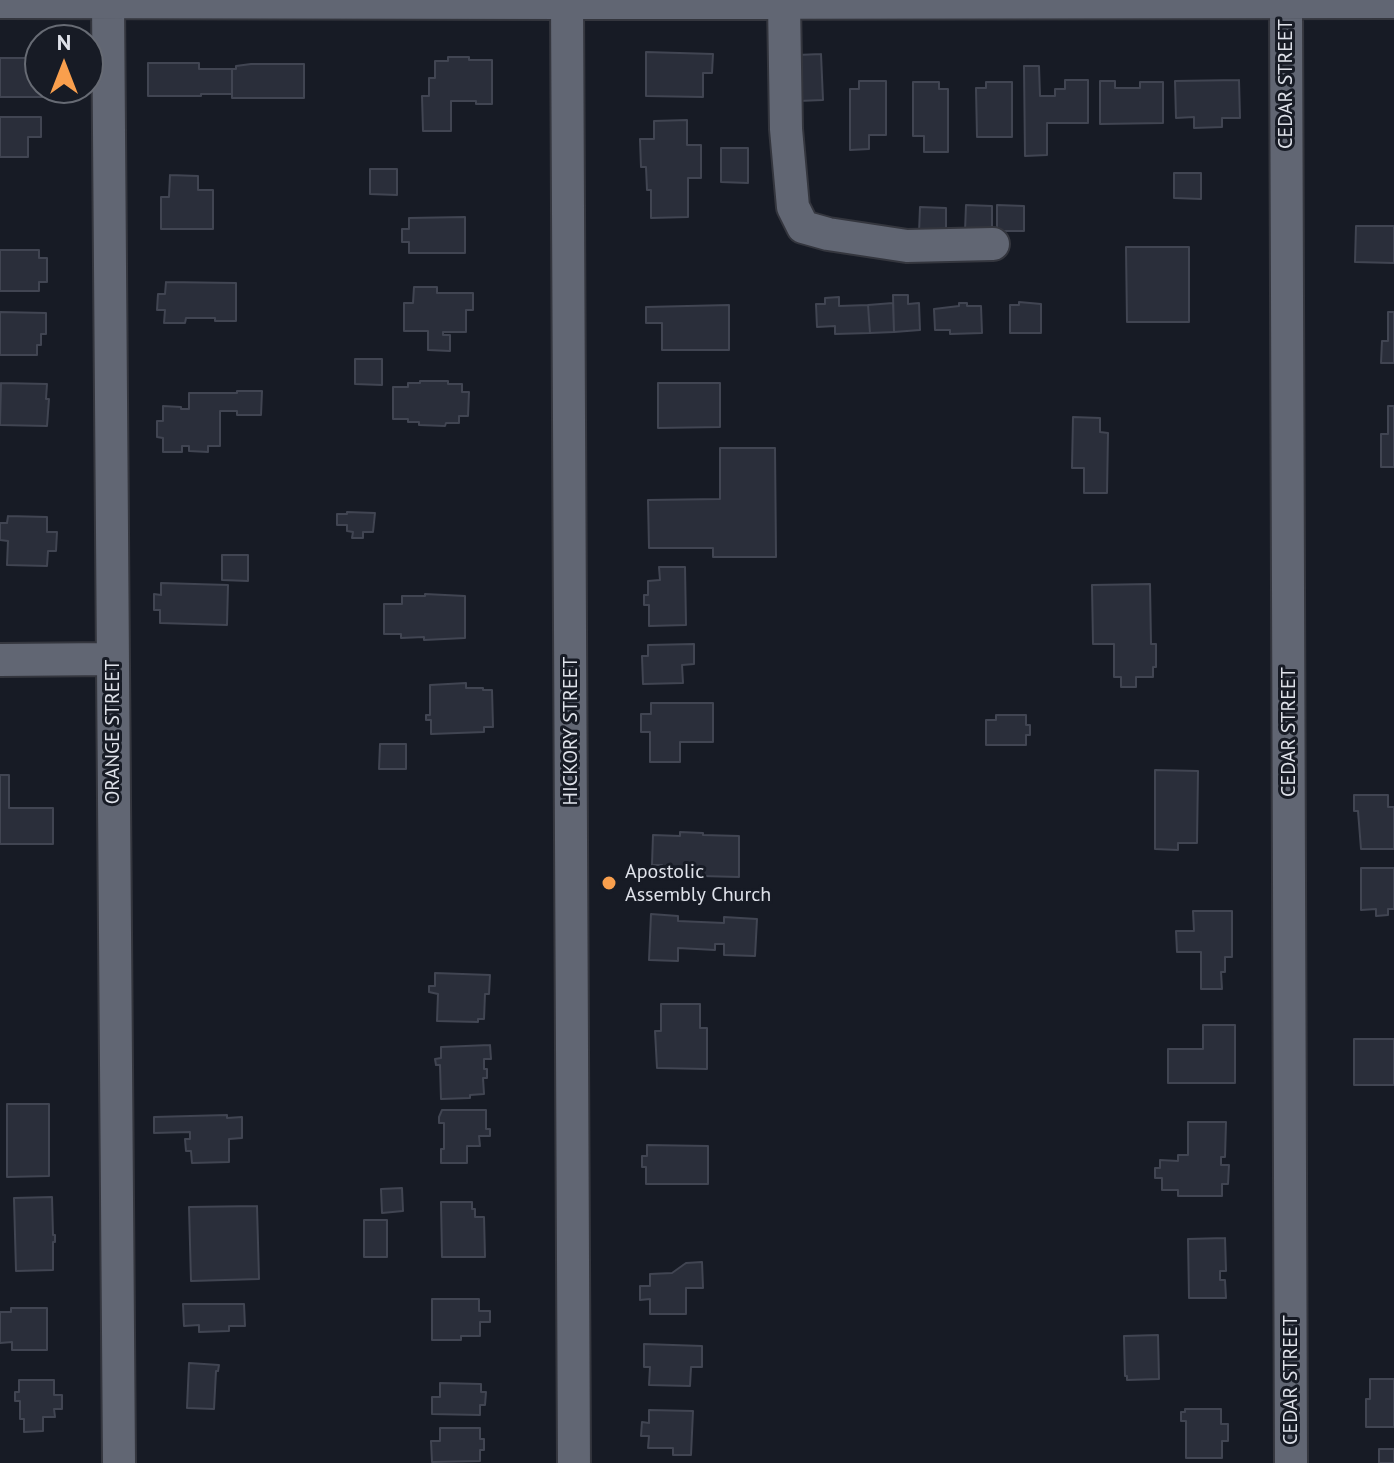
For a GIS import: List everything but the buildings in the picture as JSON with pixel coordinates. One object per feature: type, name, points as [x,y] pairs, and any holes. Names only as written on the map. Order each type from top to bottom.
[{"type":"street","name":"ORANGE STREET","points":[[108,1],[119,1463]]},
{"type":"street","points":[[0,2],[1394,2]]},
{"type":"street","name":"HICKORY STREET","points":[[567,2],[574,1463]]},
{"type":"street","name":"CEDAR STREET","points":[[1286,2],[1291,1463]]},
{"type":"street","points":[[784,3],[786,129],[793,207],[803,227],[907,246],[993,244]]},
{"type":"street","points":[[0,660],[112,659]]},
{"type":"place","name":"Apostolic Assembly Church","points":[[609,883]]}]
